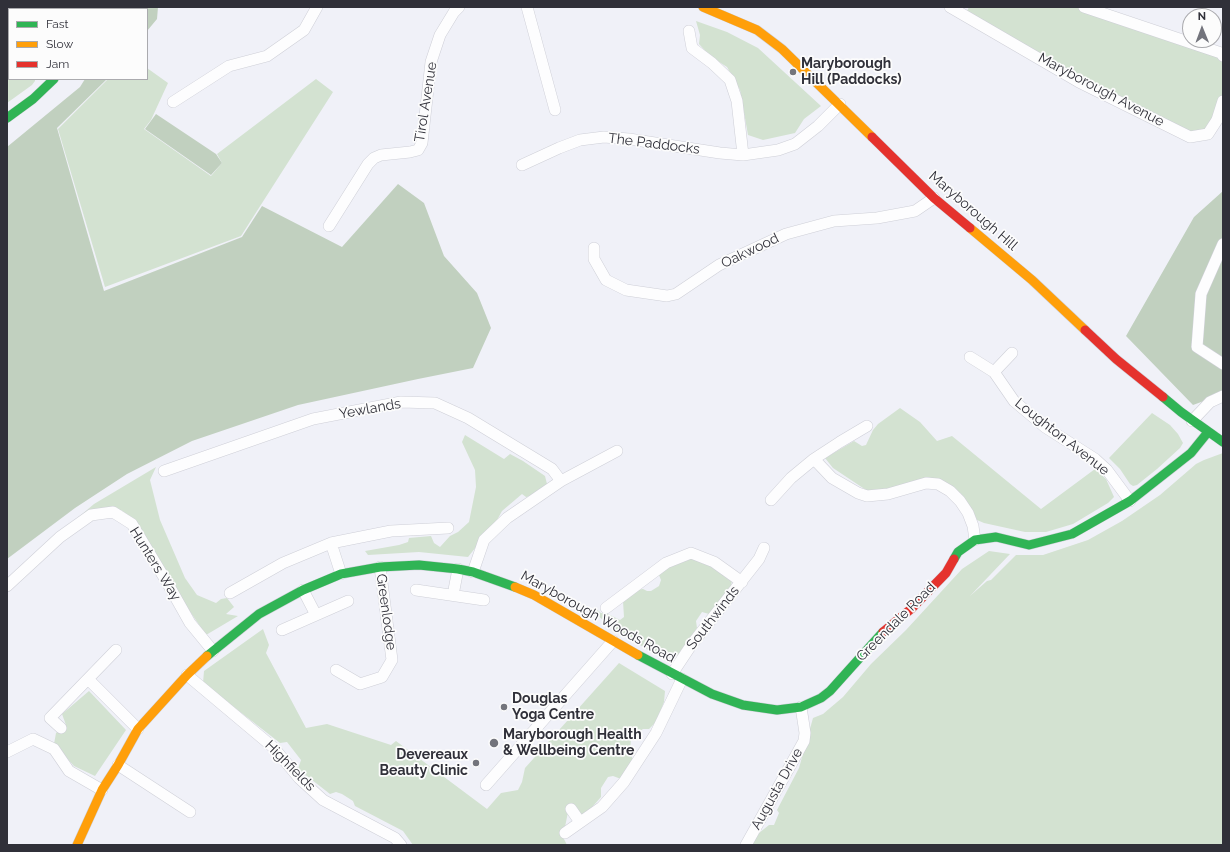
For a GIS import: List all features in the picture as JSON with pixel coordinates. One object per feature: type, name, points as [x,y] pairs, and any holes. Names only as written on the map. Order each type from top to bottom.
[{"type":"street","points":[[173,102],[229,66],[266,56],[304,30],[318,7]]},
{"type":"street","name":"Tirol Avenue","points":[[328,226],[368,164],[374,158],[381,155],[418,150],[422,143],[431,62],[440,35],[454,12],[459,7]]},
{"type":"street","points":[[527,7],[555,110]]},
{"type":"street","name":"Maryborough Hill","points":[[702,7],[757,30],[782,49],[840,104],[869,135],[934,198],[1032,280],[1116,359],[1192,421],[1223,442]]},
{"type":"street","name":"Maryborough Avenue","points":[[950,7],[967,11],[1079,82],[1190,137],[1208,134],[1217,120],[1223,101]]},
{"type":"street","points":[[1084,7],[1221,53],[1223,56]]},
{"type":"street","points":[[689,31],[692,48],[712,63],[730,80],[737,101],[743,155]]},
{"type":"street","points":[[7,118],[32,99],[53,80]]},
{"type":"street","name":"The Paddocks","points":[[522,165],[580,140],[604,137],[629,139],[720,153],[743,155],[778,150],[794,144],[818,126],[840,104]]},
{"type":"street","name":"Oakwood","points":[[594,248],[594,259],[606,280],[626,290],[667,296],[676,294],[719,265],[786,234],[834,221],[877,218],[915,211],[934,198]]},
{"type":"street","points":[[1223,244],[1201,294],[1197,347],[1223,364]]},
{"type":"street","points":[[994,372],[1012,353]]},
{"type":"street","name":"Loughton Avenue","points":[[970,357],[994,372],[1014,401],[1045,427],[1107,470],[1130,500]]},
{"type":"street","points":[[1192,421],[1210,402],[1223,396]]},
{"type":"street","name":"Yewlands","points":[[164,471],[313,419],[401,402],[435,403],[468,418],[552,469],[562,481]]},
{"type":"street","points":[[771,500],[791,478],[814,459],[867,426]]},
{"type":"street","name":"Greendale Road","points":[[677,676],[712,694],[744,705],[777,710],[801,707],[821,698],[830,692],[884,630],[911,609],[946,573],[958,552],[975,540],[996,537],[1017,543],[1029,544],[1047,542],[1072,534],[1095,522],[1130,500],[1191,452],[1208,432]]},
{"type":"street","points":[[473,572],[484,540],[507,518],[562,481],[617,451]]},
{"type":"street","points":[[814,459],[832,478],[858,493],[867,496],[888,494],[926,483],[938,484],[950,491],[960,501],[968,513],[973,526],[975,540]]},
{"type":"street","name":"Hunters Way","points":[[7,586],[60,537],[85,519],[91,515],[113,512],[132,524],[190,623],[213,651]]},
{"type":"street","points":[[230,593],[283,563],[331,543],[391,531],[448,528]]},
{"type":"street","points":[[331,543],[342,574]]},
{"type":"street","name":"Southwinds","points":[[677,676],[692,644],[742,582],[759,559],[764,548]]},
{"type":"street","name":"Southwinds","points":[[606,608],[666,563],[691,553],[714,562],[742,582]]},
{"type":"street","name":"Maryborough Woods Road","points":[[77,845],[102,790],[138,729],[187,675],[213,651],[259,614],[302,590],[342,574],[380,567],[419,565],[473,572],[534,595],[677,676]]},
{"type":"street","name":"Greenlodge","points":[[336,670],[360,684],[382,677],[392,660],[380,567]]},
{"type":"street","points":[[453,595],[458,569]]},
{"type":"street","points":[[302,590],[316,615]]},
{"type":"street","points":[[416,590],[484,600]]},
{"type":"street","points":[[282,630],[348,601]]},
{"type":"street","points":[[486,785],[613,641]]},
{"type":"street","points":[[61,728],[50,718],[116,650]]},
{"type":"street","name":"Highfields","points":[[187,675],[274,748],[299,778],[323,800],[395,838],[401,845]]},
{"type":"street","points":[[565,833],[602,807],[624,782],[656,733],[677,676]]},
{"type":"street","points":[[88,679],[138,729]]},
{"type":"street","name":"Augusta Drive","points":[[746,845],[804,740],[805,733],[801,707]]},
{"type":"street","points":[[7,752],[34,739],[54,749],[70,771],[102,790]]},
{"type":"street","points":[[118,765],[190,812]]},
{"type":"street","points":[[571,809],[580,822]]},
{"type":"green space","points":[[158,7],[157,19],[148,30],[148,8],[128,8]]},
{"type":"green space","points":[[969,7],[1083,7],[1182,42],[1182,48],[1200,48],[1223,56],[1223,101],[1212,129],[1186,135],[965,15]]},
{"type":"green space","points":[[696,21],[727,32],[758,48],[821,106],[804,119],[795,133],[763,140],[748,135],[740,90],[727,67],[710,56],[699,44],[700,35]]},
{"type":"green space","points":[[148,69],[168,83],[151,120],[144,129],[211,176],[222,163],[217,154],[316,79],[333,92],[241,236],[105,287],[58,129],[107,80],[148,80]]},
{"type":"green space","points":[[7,74],[8,80],[35,81],[32,85],[7,103]]},
{"type":"green space","points":[[84,80],[106,80],[57,128],[104,291],[242,237],[262,206],[342,247],[398,184],[424,203],[444,256],[477,293],[491,328],[473,368],[298,405],[192,441],[127,474],[75,508],[7,559],[7,147],[80,87]]},
{"type":"green space","points":[[156,114],[216,154],[222,163],[211,175],[145,129]]},
{"type":"green space","points":[[1223,191],[1223,394],[1193,405],[1126,336],[1194,217]]},
{"type":"green space","points":[[900,408],[920,422],[937,441],[952,436],[1041,509],[1095,469],[1106,479],[1114,497],[1108,503],[1073,524],[1046,532],[1025,532],[984,523],[977,520],[962,495],[944,482],[927,477],[885,490],[869,492],[833,468],[825,458],[854,441],[862,446],[866,445],[873,430],[878,424]]},
{"type":"green space","points":[[1152,413],[1170,425],[1178,434],[1183,443],[1180,448],[1157,469],[1137,485],[1133,486],[1109,458]]},
{"type":"green space","points":[[465,435],[504,459],[510,454],[523,461],[545,476],[547,484],[536,495],[526,497],[522,494],[502,511],[496,522],[468,557],[419,552],[368,555],[365,551],[399,545],[408,542],[409,538],[431,536],[434,543],[440,547],[450,536],[458,532],[469,522],[476,487],[475,470],[462,442]]},
{"type":"green space","points":[[1223,453],[1223,845],[752,845],[759,833],[769,825],[774,825],[779,813],[777,810],[799,768],[813,718],[823,714],[843,697],[871,664],[906,630],[962,569],[989,551],[1010,554],[970,596],[987,581],[991,580],[1016,555],[1043,555],[1088,540],[1122,521],[1160,495],[1196,464]]},
{"type":"green space","points":[[156,467],[150,480],[160,520],[185,578],[197,595],[216,603],[221,599],[227,598],[234,607],[226,614],[238,616],[206,635],[176,591],[137,522],[121,510],[90,509],[74,521],[94,504]]},
{"type":"green space","points":[[693,558],[722,571],[732,580],[731,586],[709,614],[702,612],[696,621],[697,628],[677,656],[655,654],[613,629],[595,613],[596,609],[601,613],[608,614],[620,620],[624,617],[623,601],[635,590],[643,589],[651,591],[659,586],[661,580],[659,575],[667,567]]},
{"type":"green space","points":[[263,629],[269,645],[266,653],[306,728],[327,724],[391,745],[396,741],[487,809],[501,793],[518,790],[522,782],[525,768],[619,663],[665,691],[664,702],[656,722],[649,729],[643,729],[631,737],[630,754],[633,759],[621,779],[613,776],[608,777],[601,788],[601,797],[587,813],[581,816],[568,812],[563,837],[567,845],[413,845],[403,831],[355,806],[353,801],[342,794],[336,792],[330,794],[298,769],[301,760],[287,742],[280,743],[203,683],[204,671]]},
{"type":"green space","points":[[89,691],[126,730],[95,776],[74,766],[54,744],[56,733],[66,725],[62,714]]},
{"type":"traffic: fast","points":[[7,118],[33,99],[53,80]]},
{"type":"traffic: fast","points":[[1163,397],[1223,442]]},
{"type":"traffic: fast","points":[[954,559],[958,552],[975,540],[996,537],[1029,545],[1072,534],[1130,501],[1191,453],[1208,432]]},
{"type":"traffic: fast","points":[[207,656],[259,614],[303,590],[341,574],[380,567],[419,565],[473,572],[515,587]]},
{"type":"traffic: fast","points":[[638,655],[712,694],[743,705],[777,710],[801,707],[821,698],[830,691],[883,632]]},
{"type":"traffic: slow","points":[[703,7],[757,30],[782,49],[872,137]]},
{"type":"traffic: slow","points":[[970,228],[1032,280],[1085,330]]},
{"type":"traffic: slow","points":[[515,587],[534,595],[638,655]]},
{"type":"traffic: slow","points":[[77,845],[102,790],[138,729],[187,675],[207,656]]},
{"type":"traffic: jam","points":[[872,137],[934,198],[970,228]]},
{"type":"traffic: jam","points":[[1085,330],[1116,359],[1163,397]]},
{"type":"traffic: jam","points":[[883,632],[911,609],[946,573],[954,559]]},
{"type":"place","name":"Maryborough Hill (Paddocks)","points":[[793,72]]},
{"type":"place","name":"Douglas Yoga Centre","points":[[504,707]]},
{"type":"place","name":"Maryborough Health & Wellbeing Centre","points":[[494,743]]},
{"type":"place","name":"Devereaux Beauty Clinic","points":[[476,763]]}]
